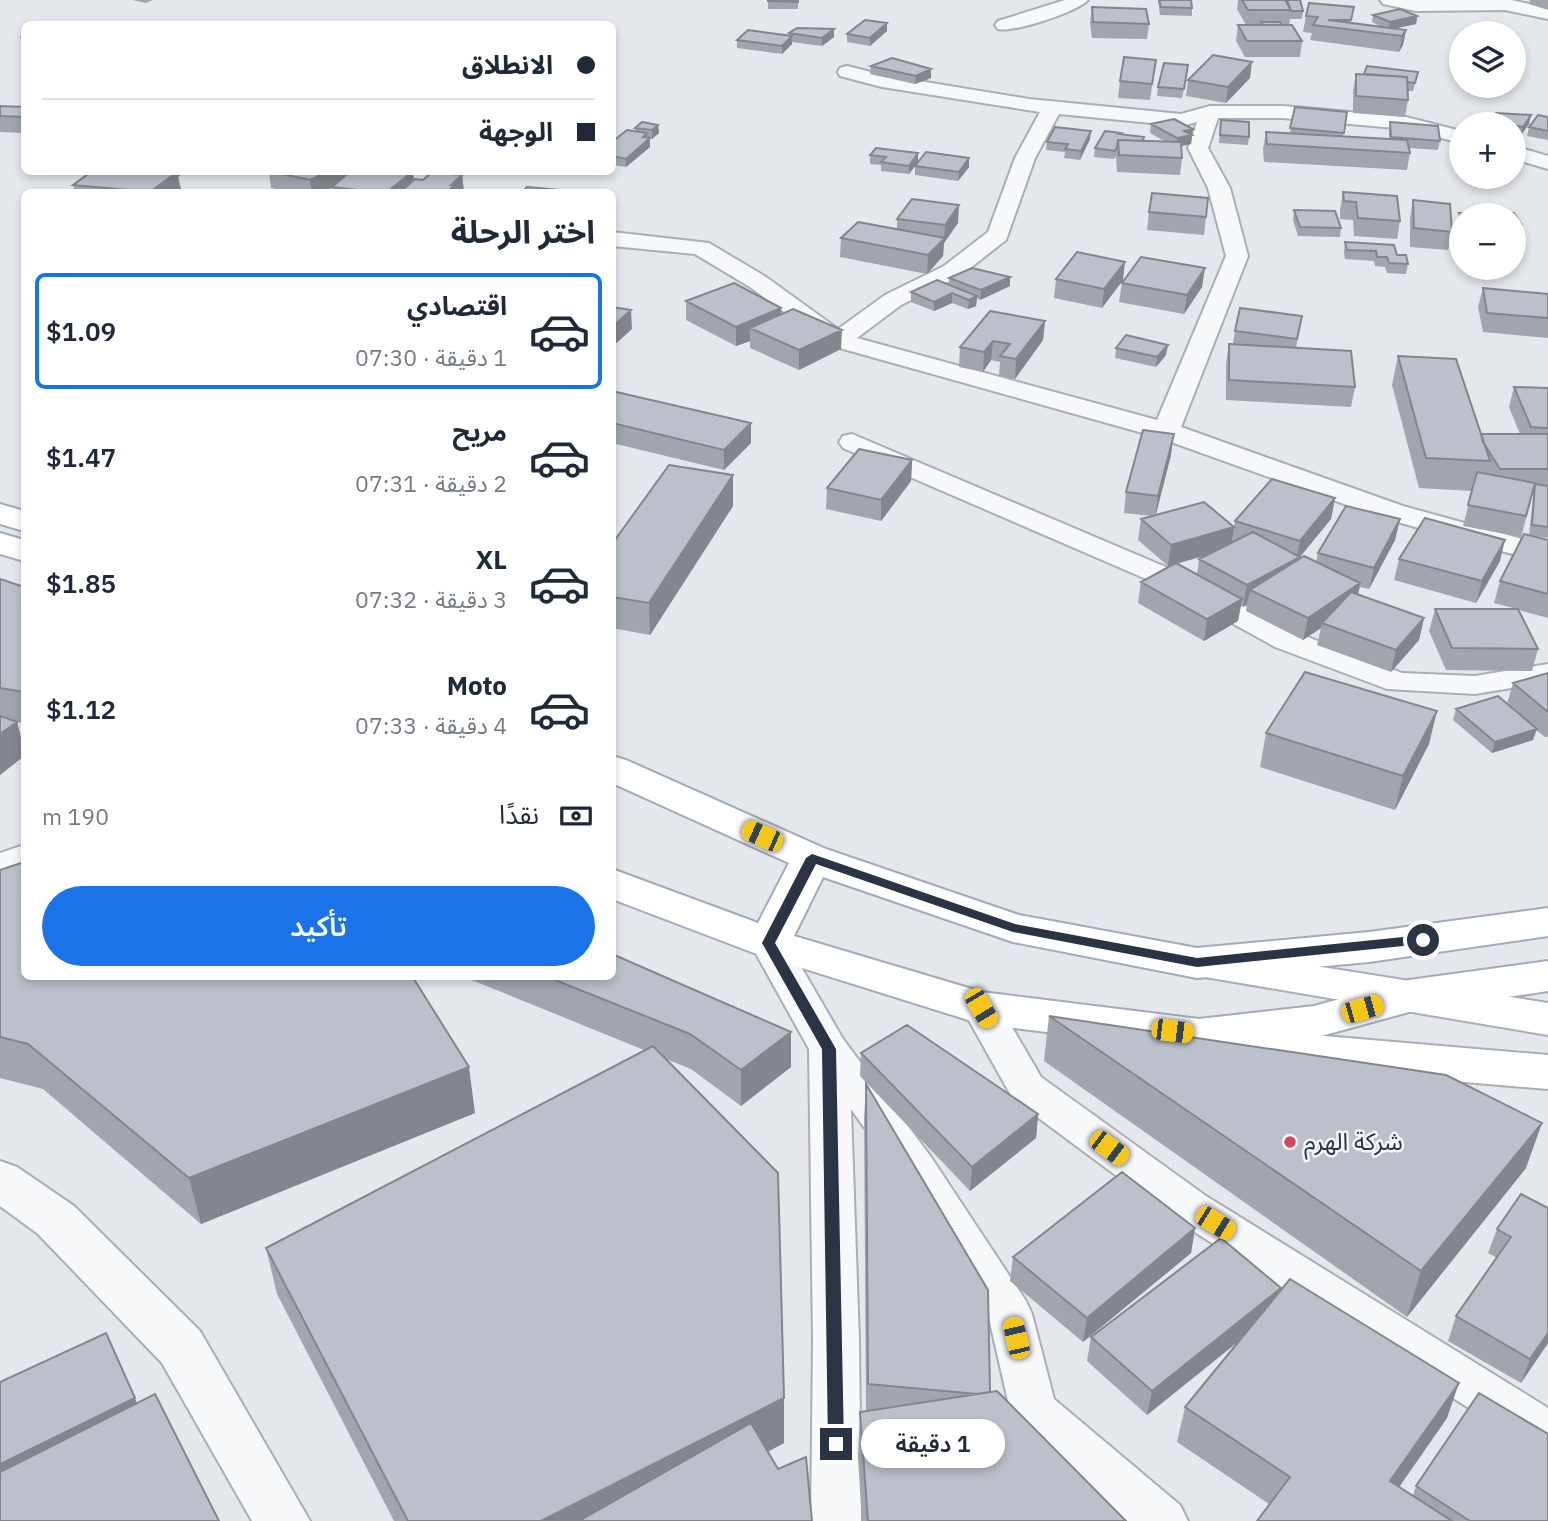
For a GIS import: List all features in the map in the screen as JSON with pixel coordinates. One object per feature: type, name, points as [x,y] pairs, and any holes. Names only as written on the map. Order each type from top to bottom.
[{"type":"main road","points":[[0,514],[21,520]]},
{"type":"main road","points":[[0,543],[21,550]]},
{"type":"main road","points":[[616,770],[812,858],[1013,928],[1197,963],[1548,1019]]},
{"type":"main road","points":[[769,943],[812,858]]},
{"type":"main road","points":[[616,885],[769,943],[981,1008],[1324,1053],[1548,1072]]},
{"type":"main road","points":[[1197,963],[1369,947],[1548,922]]},
{"type":"main road","points":[[1199,1035],[1314,1022],[1409,996],[1548,976]]},
{"type":"street","points":[[1004,25],[1060,9],[1079,0]]},
{"type":"street","points":[[1389,0],[1407,6],[1432,8],[1497,4],[1526,6],[1548,14]]},
{"type":"street","points":[[847,72],[882,81],[1053,107],[1182,120],[1210,113],[1283,112],[1406,123],[1449,134]]},
{"type":"street","points":[[838,340],[893,300],[953,271],[998,235],[1025,158],[1053,107]]},
{"type":"street","points":[[1166,432],[1237,256],[1219,188],[1198,148],[1210,113]]},
{"type":"street","points":[[1526,156],[1548,163]]},
{"type":"street","points":[[616,239],[701,248],[758,282],[838,340],[1166,432],[1393,512],[1548,555]]},
{"type":"street","points":[[852,442],[1184,585],[1286,640],[1398,682],[1475,685],[1548,673]]},
{"type":"street","points":[[0,865],[21,859]]},
{"type":"street","points":[[769,943],[829,1049],[916,1168],[1010,1314],[1033,1410],[1163,1521]]},
{"type":"street","points":[[981,1008],[1027,1088],[1191,1208],[1548,1433]]},
{"type":"street","points":[[829,1049],[836,1341],[836,1521]]},
{"type":"street","points":[[0,1180],[56,1220],[181,1347],[282,1521]]},
{"type":"building","points":[[798,0],[798,2],[768,1]]},
{"type":"building","points":[[1159,0],[1191,0],[1192,8],[1161,7]]},
{"type":"building","points":[[1242,0],[1285,0],[1291,10],[1248,10]]},
{"type":"building","points":[[1287,0],[1300,0],[1303,11],[1291,11]]},
{"type":"building","points":[[1309,3],[1354,7],[1351,20],[1328,20],[1406,30],[1402,36],[1313,25],[1318,17],[1306,16]]},
{"type":"building","points":[[1092,7],[1146,9],[1149,24],[1093,22]]},
{"type":"building","points":[[1400,9],[1417,16],[1390,22],[1373,15]]},
{"type":"building","points":[[865,20],[887,23],[870,38],[847,34]]},
{"type":"building","points":[[1261,22],[1280,22],[1282,25],[1263,25]]},
{"type":"building","points":[[1238,25],[1292,25],[1302,41],[1247,41]]},
{"type":"building","points":[[797,28],[834,29],[822,38],[789,33]]},
{"type":"building","points":[[748,30],[792,36],[782,46],[737,40]]},
{"type":"building","points":[[1213,55],[1252,62],[1228,87],[1188,80]]},
{"type":"building","points":[[1124,57],[1156,60],[1152,84],[1120,81]]},
{"type":"building","points":[[892,58],[931,69],[916,76],[871,66]]},
{"type":"building","points":[[1164,63],[1188,65],[1184,89],[1158,87]]},
{"type":"building","points":[[1367,66],[1418,72],[1415,83],[1407,82],[1407,77],[1364,74]]},
{"type":"building","points":[[1356,74],[1407,77],[1408,100],[1356,96]]},
{"type":"building","points":[[0,106],[21,107],[21,117],[0,116]]},
{"type":"building","points":[[1295,107],[1347,112],[1344,133],[1290,128]]},
{"type":"building","points":[[1538,115],[1548,117],[1548,131],[1529,127]]},
{"type":"building","points":[[1174,119],[1193,129],[1184,131],[1192,135],[1177,138],[1151,124]]},
{"type":"building","points":[[1221,120],[1249,122],[1249,137],[1220,135]]},
{"type":"building","points":[[642,122],[658,125],[652,130],[635,128]]},
{"type":"building","points":[[1390,122],[1438,126],[1440,141],[1391,137]]},
{"type":"building","points":[[1055,127],[1091,131],[1081,151],[1065,149],[1068,144],[1047,142]]},
{"type":"building","points":[[627,130],[647,133],[643,137],[650,138],[626,159],[616,157],[616,139]]},
{"type":"building","points":[[1105,131],[1144,137],[1142,141],[1118,140],[1115,151],[1095,148]]},
{"type":"building","points":[[1266,132],[1407,140],[1410,153],[1267,144]]},
{"type":"building","points":[[1118,140],[1181,142],[1182,158],[1119,155]]},
{"type":"building","points":[[876,148],[918,153],[909,166],[881,162],[886,157],[870,155]]},
{"type":"building","points":[[926,152],[969,158],[959,172],[915,166]]},
{"type":"building","points":[[87,175],[173,175],[154,189],[73,185]]},
{"type":"building","points":[[287,175],[321,175],[310,180]]},
{"type":"building","points":[[346,175],[408,175],[391,189],[332,187]]},
{"type":"building","points":[[429,175],[462,175],[451,185],[455,185],[450,189],[403,189],[415,179],[423,180]]},
{"type":"building","points":[[1343,192],[1397,196],[1400,221],[1358,218],[1356,202],[1344,201]]},
{"type":"building","points":[[1152,193],[1208,198],[1206,217],[1149,212]]},
{"type":"building","points":[[912,199],[959,205],[945,225],[897,219]]},
{"type":"building","points":[[1413,200],[1449,204],[1449,232],[1414,228]]},
{"type":"building","points":[[1294,210],[1335,211],[1341,228],[1300,227]]},
{"type":"building","points":[[858,222],[945,238],[928,255],[841,238]]},
{"type":"building","points":[[1345,242],[1394,245],[1397,255],[1406,255],[1408,264],[1389,263],[1387,257],[1377,257],[1376,251],[1347,250]]},
{"type":"building","points":[[1077,252],[1125,262],[1104,289],[1056,279]]},
{"type":"building","points":[[1141,257],[1205,268],[1187,295],[1122,283]]},
{"type":"building","points":[[972,268],[1010,277],[981,290],[949,278]]},
{"type":"building","points":[[937,280],[977,296],[969,300],[952,293],[934,302],[911,292]]},
{"type":"building","points":[[734,283],[781,308],[736,327],[686,301]]},
{"type":"building","points":[[1483,288],[1548,294],[1548,318],[1487,313]]},
{"type":"building","points":[[616,308],[631,310],[616,323]]},
{"type":"building","points":[[1240,308],[1302,316],[1297,339],[1235,331]]},
{"type":"building","points":[[793,309],[842,330],[799,350],[750,328]]},
{"type":"building","points":[[990,311],[1045,321],[1016,359],[1000,356],[1010,344],[993,341],[984,352],[960,347]]},
{"type":"building","points":[[1126,335],[1168,345],[1157,357],[1116,348]]},
{"type":"building","points":[[1229,344],[1351,351],[1355,387],[1229,380]]},
{"type":"building","points":[[1398,356],[1456,359],[1490,461],[1426,458]]},
{"type":"building","points":[[1514,387],[1548,388],[1548,428],[1531,427]]},
{"type":"building","points":[[616,392],[751,423],[724,450],[616,424]]},
{"type":"building","points":[[1143,430],[1174,434],[1158,496],[1126,492]]},
{"type":"building","points":[[1481,434],[1548,434],[1548,469],[1500,469]]},
{"type":"building","points":[[859,449],[912,460],[881,500],[827,488]]},
{"type":"building","points":[[669,465],[733,475],[649,603],[616,598],[616,538]]},
{"type":"building","points":[[1477,472],[1535,483],[1526,516],[1468,505]]},
{"type":"building","points":[[1272,479],[1335,498],[1300,541],[1235,521]]},
{"type":"building","points":[[1535,484],[1548,486],[1548,527],[1532,525]]},
{"type":"building","points":[[1204,502],[1234,527],[1171,545],[1141,519]]},
{"type":"building","points":[[1346,506],[1400,519],[1374,568],[1318,553]]},
{"type":"building","points":[[1425,518],[1505,540],[1482,581],[1399,559]]},
{"type":"building","points":[[1253,532],[1300,557],[1247,585],[1199,559]]},
{"type":"building","points":[[1524,534],[1548,540],[1548,594],[1500,581]]},
{"type":"building","points":[[1304,556],[1360,583],[1308,618],[1250,590]]},
{"type":"building","points":[[1176,563],[1242,599],[1207,619],[1141,582]]},
{"type":"building","points":[[0,579],[21,586],[21,692],[0,688]]},
{"type":"building","points":[[1351,592],[1424,618],[1396,650],[1322,623]]},
{"type":"building","points":[[1435,609],[1518,609],[1538,649],[1452,648]]},
{"type":"building","points":[[1305,672],[1437,711],[1403,776],[1266,733]]},
{"type":"building","points":[[1548,673],[1548,712],[1513,683]]},
{"type":"building","points":[[1498,696],[1537,729],[1495,742],[1456,709]]},
{"type":"building","points":[[0,716],[17,722],[0,734]]},
{"type":"building","points":[[21,863],[21,980],[415,980],[469,1067],[189,1178],[28,1044],[0,1037],[0,870]]},
{"type":"building","points":[[616,956],[791,1032],[741,1070],[690,1034],[555,980],[616,980]]},
{"type":"building","points":[[1049,1016],[1446,1075],[1542,1123],[1421,1271]]},
{"type":"building","points":[[907,1025],[1038,1114],[972,1167],[861,1053]]},
{"type":"building","points":[[653,1046],[778,1173],[784,1398],[541,1521],[408,1521],[266,1248]]},
{"type":"building","points":[[866,1084],[988,1290],[990,1392],[977,1394],[868,1384]]},
{"type":"building","points":[[1122,1172],[1195,1228],[1087,1318],[1013,1257]]},
{"type":"building","points":[[1521,1194],[1548,1208],[1548,1333],[1530,1359],[1456,1316],[1511,1237],[1497,1229]]},
{"type":"building","points":[[1221,1238],[1281,1288],[1152,1391],[1091,1337]]},
{"type":"building","points":[[1290,1279],[1459,1383],[1390,1481],[1452,1521],[1257,1521],[1290,1477],[1185,1407]]},
{"type":"building","points":[[106,1333],[135,1398],[0,1464],[0,1382]]},
{"type":"building","points":[[997,1391],[1126,1521],[868,1521],[860,1412]]},
{"type":"building","points":[[1479,1393],[1548,1434],[1548,1521],[1470,1521],[1416,1486]]},
{"type":"building","points":[[155,1394],[219,1521],[0,1521],[0,1472]]},
{"type":"building","points":[[751,1423],[778,1469],[806,1457],[812,1521],[579,1521]]},
{"type":"place","name":"شركة الهرم","points":[[1290,1142]]},
{"type":"route","points":[[836,1444],[829,1049],[769,943],[812,858],[1013,928],[1197,963],[1423,940]]}]
